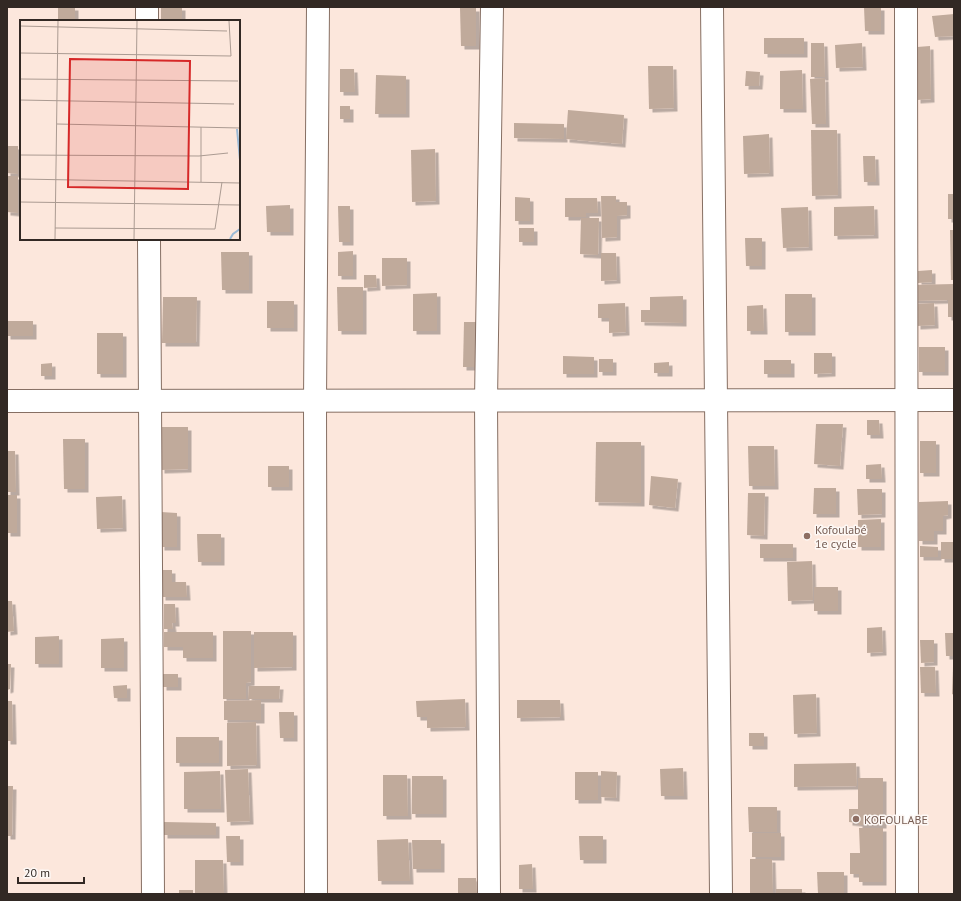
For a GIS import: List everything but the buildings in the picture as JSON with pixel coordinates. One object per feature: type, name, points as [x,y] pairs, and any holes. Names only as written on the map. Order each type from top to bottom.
[{"type":"street","points":[[147,7],[147,20]]},
{"type":"street","points":[[316,894],[315,401],[318,7]]},
{"type":"street","points":[[489,894],[486,401],[492,7]]},
{"type":"street","points":[[712,7],[721,894]]},
{"type":"street","points":[[906,7],[907,894]]},
{"type":"street","points":[[149,240],[153,894]]},
{"type":"street","points":[[7,401],[954,400]]},
{"type":"place","name":"Kofoulabé 1e cycle","points":[[807,536]]},
{"type":"place","name":"KOFOULABE","points":[[856,819]]}]
